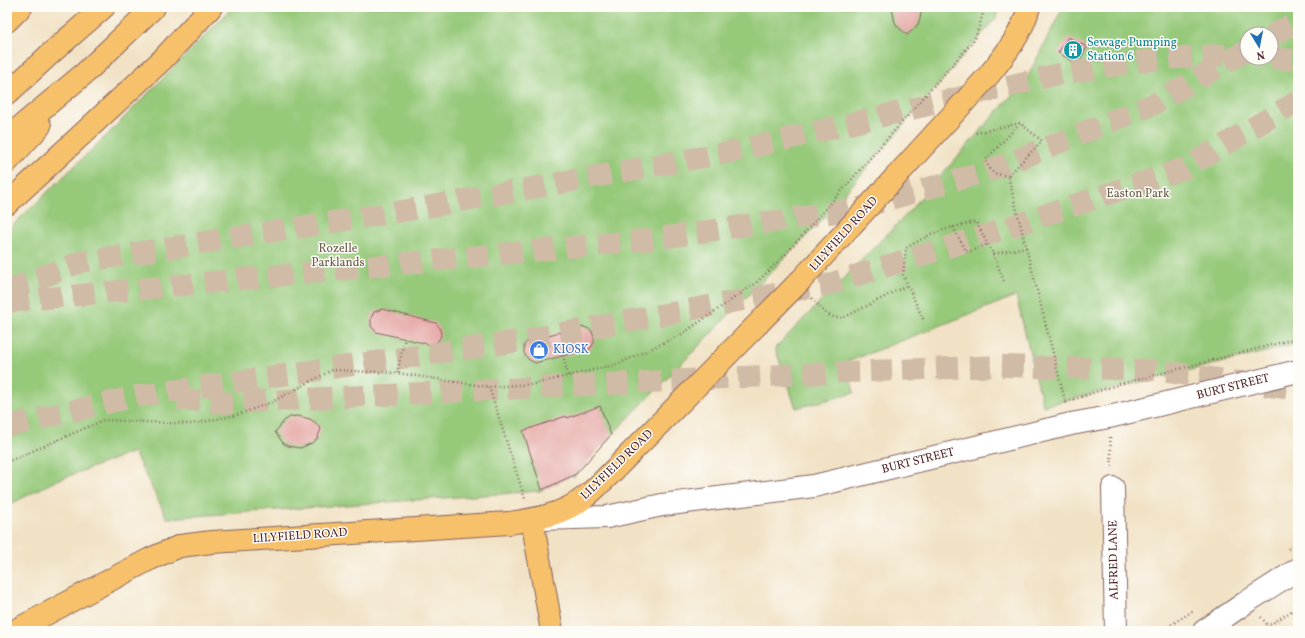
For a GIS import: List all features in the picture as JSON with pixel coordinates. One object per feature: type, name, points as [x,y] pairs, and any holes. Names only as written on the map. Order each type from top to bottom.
[{"type":"main road","points":[[7,21],[21,7]]},
{"type":"main road","points":[[7,94],[104,7]]},
{"type":"main road","points":[[7,138],[85,73],[154,7]]},
{"type":"main road","points":[[7,204],[162,60],[211,7]]},
{"type":"main road","name":"LILYFIELD ROAD","points":[[14,631],[150,559],[180,546],[212,542],[486,525],[532,520],[566,509],[584,498],[604,480],[799,283],[1002,59],[1013,44],[1027,16],[1029,7]]},
{"type":"main road","points":[[7,162],[85,73]]},
{"type":"main road","points":[[532,520],[552,631]]},
{"type":"street","name":"BURT STREET","points":[[532,520],[607,517],[662,505],[814,486],[1298,371]]},
{"type":"street","name":"ALFRED LANE","points":[[1113,488],[1116,631]]},
{"type":"street","points":[[1204,631],[1298,569]]},
{"type":"path","points":[[7,462],[104,420],[192,424],[237,415],[272,402],[332,370],[397,373],[489,387],[534,384],[618,364],[682,334],[756,283],[786,254],[975,39],[985,7]]},
{"type":"path","points":[[976,132],[1020,123]]},
{"type":"path","points":[[1008,176],[1042,141],[1020,123]]},
{"type":"path","points":[[1008,176],[993,173],[985,161],[1020,123]]},
{"type":"path","points":[[1008,176],[1071,424]]},
{"type":"path","points":[[923,319],[903,275],[906,248],[931,234],[952,227],[976,222],[993,254],[1004,281]]},
{"type":"path","points":[[952,227],[966,251],[969,252],[988,244]]},
{"type":"path","points":[[993,254],[1026,247]]},
{"type":"path","points":[[799,283],[825,312],[831,317],[837,318],[845,317],[908,285]]},
{"type":"path","points":[[397,373],[405,338]]},
{"type":"path","points":[[1066,402],[1120,384],[1298,338]]},
{"type":"path","points":[[563,355],[568,376]]},
{"type":"path","points":[[489,387],[532,520]]},
{"type":"path","points":[[1109,417],[1113,488]]},
{"type":"path","points":[[1260,631],[1298,607]]},
{"type":"green space","name":"Rozelle Parklands","points":[[233,7],[998,7],[996,18],[819,223],[599,448],[574,477],[571,476],[540,491],[167,518],[134,452],[55,481],[7,506],[7,231],[106,136]]},
{"type":"green space","name":"Easton Park","points":[[1063,7],[1287,7],[1298,12],[1298,344],[1043,406],[1016,296],[847,362],[854,393],[796,408],[775,348],[906,215],[1027,78]]},
{"type":"building","points":[[892,7],[922,7],[918,24],[907,35],[896,25]]},
{"type":"building","name":"Sewage Pumping Station 6","points":[[1068,37],[1087,47],[1078,64],[1058,53]]},
{"type":"building","points":[[382,309],[436,323],[440,328],[441,336],[438,341],[432,345],[376,332],[371,326],[371,318],[374,312]]},
{"type":"building","points":[[584,327],[591,330],[594,337],[594,343],[590,349],[535,363],[528,359],[524,353],[524,345],[530,339]]},
{"type":"building","points":[[600,406],[611,435],[576,474],[542,490],[523,431],[566,416],[567,418]]},
{"type":"building","points":[[297,416],[310,419],[321,429],[317,439],[300,448],[288,446],[283,443],[275,432],[284,421],[290,417]]},
{"type":"tunnel","points":[[1279,32],[1298,21]]},
{"type":"tunnel","points":[[7,291],[80,262],[421,208],[731,152],[1059,74],[1141,61],[1219,55],[1235,56]]},
{"type":"tunnel","points":[[7,302],[654,239],[856,209],[994,169],[1154,104],[1239,55]]},
{"type":"tunnel","points":[[1279,59],[1298,60]]},
{"type":"tunnel","points":[[7,426],[137,396],[520,341],[829,284],[977,238],[1185,168],[1298,101]]},
{"type":"tunnel","points":[[178,399],[226,403],[844,372],[1001,366],[1154,370],[1298,390]]},
{"type":"place","name":"Sewage Pumping Station 6","points":[[1073,50]]},
{"type":"place","name":"KIOSK","points":[[539,350]]}]
